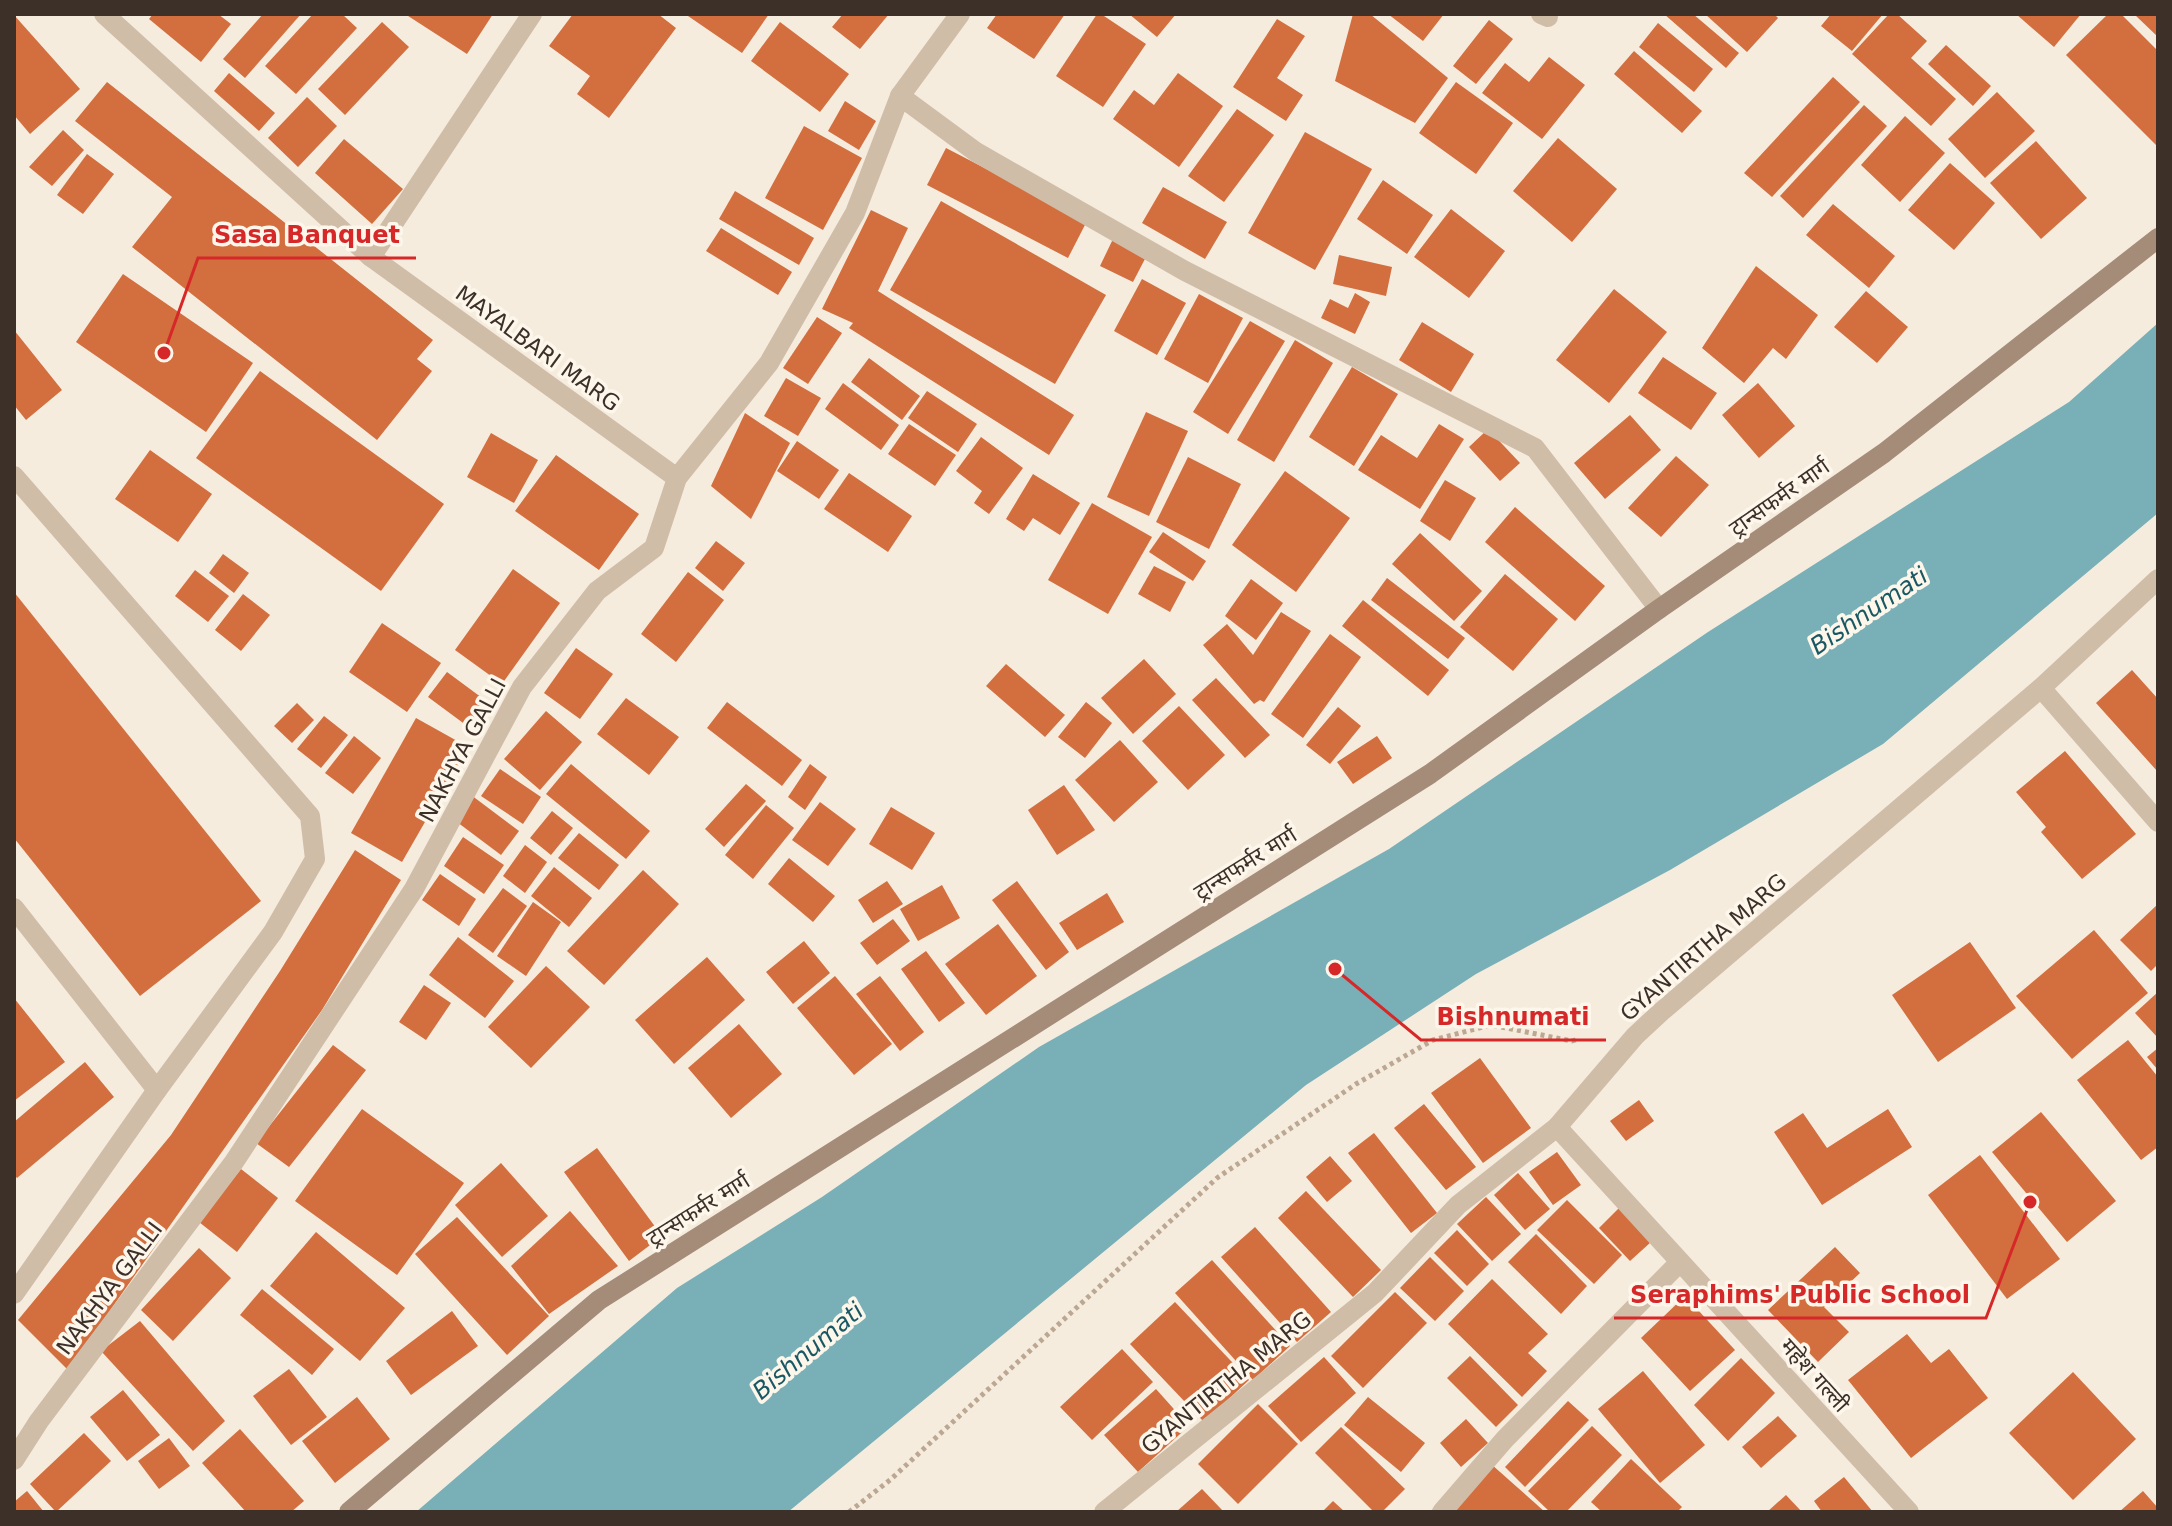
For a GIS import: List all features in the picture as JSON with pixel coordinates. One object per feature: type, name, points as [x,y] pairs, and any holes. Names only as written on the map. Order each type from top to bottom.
[{"type":"main road","name":"ट्रान्सफर्मर मार्ग","points":[[349,1512],[599,1300],[1430,774],[1659,609],[1884,453],[2158,238]]},
{"type":"street","name":"MAYALBARI MARG","points":[[104,14],[371,257],[677,478]]},
{"type":"street","points":[[371,257],[532,14]]},
{"type":"street","name":"NAKHYA GALLI","points":[[14,1460],[39,1421],[234,1162],[397,915],[414,889],[522,687],[597,591],[654,548],[677,478],[769,363],[855,213],[900,96],[960,14]]},
{"type":"street","points":[[900,96],[976,152],[1185,271],[1535,448],[1659,609]]},
{"type":"street","points":[[14,476],[310,816],[315,859],[273,932],[157,1090],[14,1294]]},
{"type":"street","name":"GYANTIRTHA MARG","points":[[1104,1512],[1375,1293],[1458,1205],[1557,1127],[1635,1036],[1662,1011],[2041,688],[2158,579]]},
{"type":"street","points":[[2041,688],[2158,822]]},
{"type":"street","points":[[14,908],[157,1090]]},
{"type":"street","name":"महेश गल्ली","points":[[1557,1127],[1909,1512]]},
{"type":"street","points":[[1442,1512],[1505,1439],[1680,1262]]},
{"type":"path","points":[[849,1512],[890,1480],[1217,1178],[1356,1084],[1433,1040],[1491,1025],[1572,1041],[1587,1036]]},
{"type":"water","points":[[2158,323],[2158,513],[1883,744],[1670,870],[1476,974],[1306,1085],[788,1512],[416,1512],[677,1288],[822,1197],[1039,1047],[1389,849],[1708,632],[2069,402]]},
{"type":"building","points":[[153,14],[218,14],[231,24],[201,62],[149,19]]},
{"type":"building","points":[[263,14],[301,14],[245,78],[223,59]]},
{"type":"building","points":[[313,14],[342,14],[357,28],[296,94],[265,66]]},
{"type":"building","points":[[405,14],[493,14],[467,54]]},
{"type":"building","points":[[573,14],[658,14],[676,28],[609,118],[577,94],[590,76],[549,46]]},
{"type":"building","points":[[769,14],[742,53],[688,16]]},
{"type":"building","points":[[843,14],[889,14],[860,49],[832,27]]},
{"type":"building","points":[[997,14],[1065,14],[1034,59],[987,28]]},
{"type":"building","points":[[1097,14],[1146,44],[1103,107],[1056,76]]},
{"type":"building","points":[[1129,14],[1176,14],[1157,37]]},
{"type":"building","points":[[1353,14],[1370,14],[1448,78],[1415,123],[1335,81]]},
{"type":"building","points":[[1388,14],[1444,14],[1423,41]]},
{"type":"building","points":[[1664,14],[1693,14],[1739,53],[1726,68]]},
{"type":"building","points":[[1705,14],[1774,14],[1778,18],[1747,52]]},
{"type":"building","points":[[1831,14],[1883,14],[1852,51],[1821,26]]},
{"type":"building","points":[[1889,14],[1897,14],[1927,41],[1911,58],[1956,99],[1931,126],[1852,54]]},
{"type":"building","points":[[2016,14],[2081,14],[2054,47]]},
{"type":"building","points":[[2108,14],[2121,14],[2158,51],[2158,147],[2066,55]]},
{"type":"building","points":[[2134,14],[2158,14],[2158,37]]},
{"type":"building","points":[[14,15],[80,89],[30,134],[14,115]]},
{"type":"building","points":[[1277,19],[1305,36],[1277,78],[1303,95],[1286,121],[1233,87]]},
{"type":"building","points":[[1489,20],[1513,39],[1476,84],[1453,66]]},
{"type":"building","points":[[382,22],[409,47],[345,115],[318,89]]},
{"type":"building","points":[[780,22],[849,74],[820,112],[751,61]]},
{"type":"building","points":[[1658,23],[1713,69],[1694,92],[1639,47]]},
{"type":"building","points":[[1946,45],[1991,86],[1973,106],[1928,64]]},
{"type":"building","points":[[1634,51],[1702,111],[1682,133],[1614,74]]},
{"type":"building","points":[[1549,57],[1585,85],[1542,139],[1482,93],[1505,63],[1529,82]]},
{"type":"building","points":[[229,73],[275,113],[259,131],[214,91]]},
{"type":"building","points":[[1178,73],[1223,106],[1179,167],[1113,119],[1134,90],[1154,105]]},
{"type":"building","points":[[1833,77],[1860,102],[1772,197],[1744,173]]},
{"type":"building","points":[[107,82],[433,340],[417,359],[432,371],[377,440],[132,247],[172,197],[75,121]]},
{"type":"building","points":[[1456,82],[1513,123],[1476,174],[1419,133]]},
{"type":"building","points":[[1997,92],[2035,131],[1985,178],[1948,139]]},
{"type":"building","points":[[307,97],[337,126],[298,167],[268,138]]},
{"type":"building","points":[[845,101],[876,121],[859,150],[828,131]]},
{"type":"building","points":[[1864,105],[1887,126],[1803,218],[1780,196]]},
{"type":"building","points":[[1237,109],[1274,135],[1224,202],[1188,176]]},
{"type":"building","points":[[1905,116],[1945,153],[1900,202],[1861,165]]},
{"type":"building","points":[[804,126],[862,158],[823,230],[765,198]]},
{"type":"building","points":[[63,130],[84,150],[52,186],[29,167]]},
{"type":"building","points":[[1305,132],[1372,169],[1315,270],[1248,233]]},
{"type":"building","points":[[1558,138],[1617,189],[1572,242],[1513,191]]},
{"type":"building","points":[[344,139],[403,189],[372,224],[315,173]]},
{"type":"building","points":[[2036,141],[2087,198],[2041,239],[1990,183]]},
{"type":"building","points":[[946,148],[1087,221],[1068,258],[927,185]]},
{"type":"building","points":[[87,154],[114,174],[83,214],[57,195]]},
{"type":"building","points":[[1950,163],[1995,203],[1954,250],[1908,210]]},
{"type":"building","points":[[1383,180],[1433,215],[1407,254],[1357,219]]},
{"type":"building","points":[[1163,187],[1227,222],[1205,259],[1142,223]]},
{"type":"building","points":[[735,191],[814,238],[799,265],[719,219]]},
{"type":"building","points":[[941,201],[1106,295],[1055,384],[890,290]]},
{"type":"building","points":[[1833,204],[1895,256],[1869,288],[1806,235]]},
{"type":"building","points":[[1451,209],[1505,251],[1469,298],[1414,257]]},
{"type":"building","points":[[871,210],[908,228],[878,291],[1074,415],[1049,455],[849,328],[853,323],[822,309]]},
{"type":"building","points":[[721,228],[792,272],[778,295],[706,251]]},
{"type":"building","points":[[1113,239],[1147,255],[1133,282],[1100,266]]},
{"type":"building","points":[[1339,255],[1392,267],[1386,296],[1333,284]]},
{"type":"building","points":[[1756,266],[1818,315],[1786,359],[1773,348],[1744,383],[1702,348]]},
{"type":"building","points":[[123,274],[253,363],[206,432],[76,342]]},
{"type":"building","points":[[1142,279],[1186,303],[1157,355],[1114,331]]},
{"type":"building","points":[[1614,289],[1667,332],[1609,403],[1556,360]]},
{"type":"building","points":[[1866,291],[1908,327],[1877,363],[1834,327]]},
{"type":"building","points":[[1355,293],[1370,302],[1355,334],[1321,318],[1330,299],[1348,308]]},
{"type":"building","points":[[1199,294],[1243,318],[1208,383],[1164,359]]},
{"type":"building","points":[[817,317],[842,333],[808,384],[783,368]]},
{"type":"building","points":[[1250,321],[1285,341],[1228,434],[1193,412]]},
{"type":"building","points":[[1422,322],[1474,354],[1451,392],[1399,360]]},
{"type":"building","points":[[14,330],[62,390],[26,420],[14,405]]},
{"type":"building","points":[[1295,340],[1333,363],[1274,462],[1237,440]]},
{"type":"building","points":[[1663,357],[1717,393],[1691,430],[1638,393]]},
{"type":"building","points":[[869,358],[920,396],[902,420],[851,382]]},
{"type":"building","points":[[1352,367],[1398,394],[1354,466],[1309,437]]},
{"type":"building","points":[[260,371],[444,504],[381,591],[196,458]]},
{"type":"building","points":[[786,378],[821,398],[798,436],[764,416]]},
{"type":"building","points":[[843,383],[899,425],[881,450],[825,409]]},
{"type":"building","points":[[1758,383],[1795,426],[1759,458],[1722,415]]},
{"type":"building","points":[[927,391],[977,424],[958,452],[908,418]]},
{"type":"building","points":[[1146,412],[1188,431],[1149,516],[1107,497]]},
{"type":"building","points":[[745,413],[790,443],[751,519],[711,486]]},
{"type":"building","points":[[1630,415],[1661,450],[1605,499],[1574,463]]},
{"type":"building","points":[[909,424],[956,455],[935,486],[888,454]]},
{"type":"building","points":[[1439,424],[1464,439],[1420,509],[1358,470],[1381,435],[1417,458]]},
{"type":"building","points":[[1488,429],[1520,463],[1500,481],[1469,447]]},
{"type":"building","points":[[491,433],[538,460],[514,503],[467,477]]},
{"type":"building","points":[[981,437],[1023,468],[989,514],[974,503],[982,491],[956,471]]},
{"type":"building","points":[[797,441],[839,470],[819,499],[777,471]]},
{"type":"building","points":[[150,450],[212,494],[178,542],[115,499]]},
{"type":"building","points":[[556,455],[639,514],[599,570],[515,511]]},
{"type":"building","points":[[1676,456],[1709,485],[1661,537],[1628,508]]},
{"type":"building","points":[[1188,457],[1241,484],[1209,549],[1156,522]]},
{"type":"building","points":[[1285,471],[1350,518],[1296,592],[1232,545]]},
{"type":"building","points":[[849,473],[912,516],[888,552],[824,509]]},
{"type":"building","points":[[1033,474],[1080,503],[1060,535],[1033,518],[1024,531],[1006,519]]},
{"type":"building","points":[[1445,480],[1476,498],[1450,541],[1420,521]]},
{"type":"building","points":[[1092,503],[1152,537],[1108,614],[1048,580]]},
{"type":"building","points":[[1515,507],[1605,586],[1575,621],[1485,542]]},
{"type":"building","points":[[1163,532],[1206,561],[1193,581],[1149,552]]},
{"type":"building","points":[[1420,533],[1482,591],[1454,621],[1392,564]]},
{"type":"building","points":[[716,541],[745,563],[723,591],[695,568]]},
{"type":"building","points":[[223,554],[249,573],[234,593],[209,573]]},
{"type":"building","points":[[1154,566],[1186,582],[1170,612],[1138,594]]},
{"type":"building","points":[[513,569],[560,603],[502,684],[455,650]]},
{"type":"building","points":[[195,570],[229,596],[208,622],[175,596]]},
{"type":"building","points":[[688,572],[724,600],[676,662],[641,634]]},
{"type":"building","points":[[1505,574],[1558,619],[1513,671],[1460,627]]},
{"type":"building","points":[[1387,578],[1465,638],[1448,659],[1371,600]]},
{"type":"building","points":[[1251,579],[1283,603],[1256,640],[1225,616]]},
{"type":"building","points":[[14,592],[261,901],[140,996],[14,838]]},
{"type":"building","points":[[243,594],[270,615],[241,651],[215,630]]},
{"type":"building","points":[[1363,600],[1449,670],[1428,696],[1342,626]]},
{"type":"building","points":[[1281,612],[1311,631],[1264,702],[1260,700],[1254,704],[1203,645],[1227,624],[1253,655]]},
{"type":"building","points":[[382,623],[441,663],[407,712],[349,672]]},
{"type":"building","points":[[1330,634],[1361,657],[1303,738],[1271,714]]},
{"type":"building","points":[[576,648],[613,674],[580,719],[544,693]]},
{"type":"building","points":[[1144,659],[1176,694],[1133,734],[1101,698]]},
{"type":"building","points":[[1006,664],[1065,715],[1045,737],[986,686]]},
{"type":"building","points":[[2132,670],[2158,699],[2158,772],[2096,703]]},
{"type":"building","points":[[447,672],[493,706],[474,731],[428,697]]},
{"type":"building","points":[[1216,678],[1270,735],[1245,758],[1192,700]]},
{"type":"building","points":[[626,698],[679,737],[649,775],[597,734]]},
{"type":"building","points":[[727,702],[802,760],[782,786],[707,728]]},
{"type":"building","points":[[1086,702],[1112,723],[1085,758],[1058,737]]},
{"type":"building","points":[[297,703],[314,720],[292,743],[274,726]]},
{"type":"building","points":[[1179,706],[1225,755],[1188,790],[1142,741]]},
{"type":"building","points":[[1338,707],[1361,726],[1330,764],[1306,745]]},
{"type":"building","points":[[546,711],[582,742],[540,790],[504,759]]},
{"type":"building","points":[[324,716],[348,735],[321,768],[297,749]]},
{"type":"building","points":[[416,718],[468,747],[402,862],[351,833]]},
{"type":"building","points":[[354,736],[381,758],[353,794],[325,773]]},
{"type":"building","points":[[1377,736],[1392,758],[1353,784],[1337,762]]},
{"type":"building","points":[[1120,740],[1158,782],[1114,822],[1075,780]]},
{"type":"building","points":[[2065,751],[2136,834],[2082,879],[2041,832],[2046,827],[2016,792]]},
{"type":"building","points":[[571,764],[650,831],[626,859],[546,794]]},
{"type":"building","points":[[810,764],[827,777],[805,810],[788,797]]},
{"type":"building","points":[[500,769],[541,797],[523,824],[481,796]]},
{"type":"building","points":[[746,784],[766,801],[724,847],[705,829]]},
{"type":"building","points":[[1064,785],[1095,830],[1057,855],[1028,810]]},
{"type":"building","points":[[471,795],[519,831],[501,855],[453,819]]},
{"type":"building","points":[[820,802],[856,829],[828,866],[792,840]]},
{"type":"building","points":[[766,805],[794,828],[753,879],[725,855]]},
{"type":"building","points":[[891,807],[935,833],[912,870],[869,844]]},
{"type":"building","points":[[552,811],[573,828],[551,855],[530,838]]},
{"type":"building","points":[[579,833],[619,865],[599,890],[558,858]]},
{"type":"building","points":[[463,837],[504,865],[484,894],[444,866]]},
{"type":"building","points":[[525,845],[547,862],[525,893],[503,876]]},
{"type":"building","points":[[355,850],[401,880],[322,1010],[68,1370],[18,1320],[171,1135],[280,971]]},
{"type":"building","points":[[789,858],[835,896],[813,922],[768,884]]},
{"type":"building","points":[[554,867],[592,898],[569,927],[531,896]]},
{"type":"building","points":[[643,870],[679,904],[604,985],[567,951]]},
{"type":"building","points":[[440,874],[476,899],[459,926],[422,900]]},
{"type":"building","points":[[887,881],[903,904],[873,923],[858,900]]},
{"type":"building","points":[[1017,881],[1069,952],[1046,970],[992,900]]},
{"type":"building","points":[[942,885],[960,918],[918,941],[900,909]]},
{"type":"building","points":[[503,888],[527,906],[493,953],[468,935]]},
{"type":"building","points":[[1107,893],[1124,922],[1077,950],[1059,923]]},
{"type":"building","points":[[533,902],[561,922],[526,976],[497,956]]},
{"type":"building","points":[[2158,904],[2158,964],[2151,971],[2120,940]]},
{"type":"building","points":[[893,919],[910,941],[877,965],[860,943]]},
{"type":"building","points":[[998,924],[1037,976],[986,1015],[945,964]]},
{"type":"building","points":[[2094,930],[2148,993],[2072,1059],[2016,996]]},
{"type":"building","points":[[458,937],[514,981],[485,1018],[429,975]]},
{"type":"building","points":[[804,941],[830,973],[793,1004],[766,972]]},
{"type":"building","points":[[1970,942],[2016,1008],[1938,1062],[1892,995]]},
{"type":"building","points":[[926,951],[965,1003],[939,1022],[901,969]]},
{"type":"building","points":[[707,957],[745,1000],[674,1064],[635,1020]]},
{"type":"building","points":[[546,966],[590,1007],[531,1068],[488,1027]]},
{"type":"building","points":[[835,976],[892,1044],[854,1075],[797,1008]]},
{"type":"building","points":[[880,976],[924,1032],[900,1051],[856,994]]},
{"type":"building","points":[[424,985],[451,1003],[426,1040],[399,1022]]},
{"type":"building","points":[[2158,992],[2158,1038],[2135,1013]]},
{"type":"building","points":[[14,998],[65,1062],[14,1101]]},
{"type":"building","points":[[739,1024],[782,1074],[731,1118],[688,1068]]},
{"type":"building","points":[[2128,1040],[2158,1077],[2158,1147],[2141,1160],[2077,1080]]},
{"type":"building","points":[[333,1045],[366,1070],[289,1167],[256,1143]]},
{"type":"building","points":[[2158,1048],[2158,1070],[2147,1057]]},
{"type":"building","points":[[1480,1058],[1531,1128],[1483,1163],[1431,1093]]},
{"type":"building","points":[[85,1062],[114,1097],[17,1178],[14,1175],[14,1122]]},
{"type":"building","points":[[1639,1100],[1654,1121],[1626,1141],[1610,1121]]},
{"type":"building","points":[[1424,1104],[1476,1167],[1446,1190],[1394,1128]]},
{"type":"building","points":[[362,1109],[464,1183],[397,1275],[295,1201]]},
{"type":"building","points":[[1888,1109],[1912,1147],[1822,1205],[1774,1132],[1803,1113],[1827,1148]]},
{"type":"building","points":[[2041,1112],[2116,1201],[2067,1242],[1992,1152]]},
{"type":"building","points":[[1374,1133],[1437,1213],[1411,1233],[1348,1153]]},
{"type":"building","points":[[597,1148],[662,1236],[629,1261],[564,1172]]},
{"type":"building","points":[[1557,1152],[1581,1185],[1553,1205],[1529,1172]]},
{"type":"building","points":[[1980,1155],[2060,1259],[2007,1299],[1928,1195]]},
{"type":"building","points":[[1330,1156],[1352,1181],[1327,1202],[1306,1177]]},
{"type":"building","points":[[501,1163],[548,1216],[502,1257],[455,1205]]},
{"type":"building","points":[[241,1169],[278,1198],[237,1252],[199,1222]]},
{"type":"building","points":[[1518,1173],[1550,1209],[1525,1230],[1494,1195]]},
{"type":"building","points":[[1306,1191],[1381,1270],[1353,1297],[1278,1218]]},
{"type":"building","points":[[1486,1197],[1521,1234],[1492,1261],[1457,1224]]},
{"type":"building","points":[[1567,1200],[1622,1255],[1594,1284],[1537,1230]]},
{"type":"building","points":[[1619,1208],[1651,1242],[1630,1261],[1599,1228]]},
{"type":"building","points":[[570,1211],[618,1266],[549,1314],[511,1266]]},
{"type":"building","points":[[457,1217],[549,1316],[507,1355],[415,1254]]},
{"type":"building","points":[[1255,1227],[1331,1312],[1297,1342],[1221,1257]]},
{"type":"building","points":[[1457,1230],[1489,1264],[1467,1286],[1434,1253]]},
{"type":"building","points":[[316,1232],[405,1308],[360,1361],[270,1286]]},
{"type":"building","points":[[1536,1234],[1587,1286],[1561,1314],[1508,1262]]},
{"type":"building","points":[[1835,1247],[1860,1273],[1824,1307],[1849,1332],[1818,1362],[1768,1310]]},
{"type":"building","points":[[199,1248],[231,1278],[173,1341],[141,1310]]},
{"type":"building","points":[[1430,1257],[1464,1291],[1435,1321],[1400,1288]]},
{"type":"building","points":[[1212,1260],[1290,1346],[1253,1380],[1175,1293]]},
{"type":"building","points":[[1492,1279],[1548,1334],[1528,1353],[1547,1371],[1522,1397],[1448,1324]]},
{"type":"building","points":[[262,1289],[334,1349],[312,1375],[240,1315]]},
{"type":"building","points":[[1395,1292],[1427,1323],[1363,1388],[1331,1356]]},
{"type":"building","points":[[1685,1296],[1735,1350],[1690,1391],[1641,1338]]},
{"type":"building","points":[[1175,1302],[1249,1380],[1204,1422],[1130,1344]]},
{"type":"building","points":[[452,1311],[478,1346],[411,1395],[386,1361]]},
{"type":"building","points":[[140,1321],[225,1421],[193,1451],[101,1351]]},
{"type":"building","points":[[1907,1334],[1931,1363],[1949,1349],[1988,1398],[1911,1458],[1848,1380]]},
{"type":"building","points":[[1122,1349],[1153,1382],[1092,1440],[1060,1407]]},
{"type":"building","points":[[1470,1356],[1518,1405],[1496,1427],[1447,1378]]},
{"type":"building","points":[[1324,1357],[1356,1393],[1301,1442],[1268,1406]]},
{"type":"building","points":[[1741,1358],[1775,1393],[1728,1441],[1694,1405]]},
{"type":"building","points":[[289,1369],[327,1417],[291,1445],[253,1396]]},
{"type":"building","points":[[1643,1371],[1705,1445],[1660,1483],[1598,1409]]},
{"type":"building","points":[[2073,1372],[2136,1439],[2073,1500],[2009,1433]]},
{"type":"building","points":[[1156,1389],[1189,1426],[1138,1472],[1104,1435]]},
{"type":"building","points":[[123,1390],[160,1435],[127,1461],[90,1417]]},
{"type":"building","points":[[357,1397],[390,1439],[335,1483],[302,1441]]},
{"type":"building","points":[[1368,1397],[1425,1443],[1401,1472],[1344,1425]]},
{"type":"building","points":[[1568,1401],[1589,1420],[1525,1487],[1505,1467]]},
{"type":"building","points":[[1258,1404],[1298,1444],[1238,1504],[1198,1464]]},
{"type":"building","points":[[1778,1416],[1797,1436],[1761,1468],[1742,1447]]},
{"type":"building","points":[[1466,1419],[1488,1443],[1461,1467],[1440,1443]]},
{"type":"building","points":[[1592,1426],[1622,1455],[1566,1512],[1550,1512],[1528,1491]]},
{"type":"building","points":[[1341,1427],[1405,1489],[1382,1512],[1374,1512],[1315,1453]]},
{"type":"building","points":[[240,1429],[304,1501],[291,1512],[246,1512],[202,1463]]},
{"type":"building","points":[[84,1433],[111,1461],[56,1512],[30,1484]]},
{"type":"building","points":[[169,1438],[190,1466],[159,1489],[138,1461]]},
{"type":"building","points":[[1631,1459],[1682,1507],[1677,1512],[1602,1512],[1591,1502]]},
{"type":"building","points":[[1491,1464],[1545,1512],[1454,1512]]},
{"type":"building","points":[[1844,1477],[1873,1512],[1822,1512],[1814,1501]]},
{"type":"building","points":[[1202,1489],[1224,1512],[1176,1512]]},
{"type":"building","points":[[27,1491],[44,1512],[14,1512],[14,1502]]},
{"type":"building","points":[[2143,1491],[2158,1512],[2119,1512]]},
{"type":"building","points":[[1786,1495],[1802,1512],[1767,1512]]},
{"type":"building","points":[[1333,1501],[1345,1512],[1322,1512]]},
{"type":"place","name":"Sasa Banquet","points":[[164,353]]},
{"type":"place","name":"Bishnumati","points":[[1335,969]]},
{"type":"place","name":"Seraphims' Public School","points":[[2030,1202]]}]
